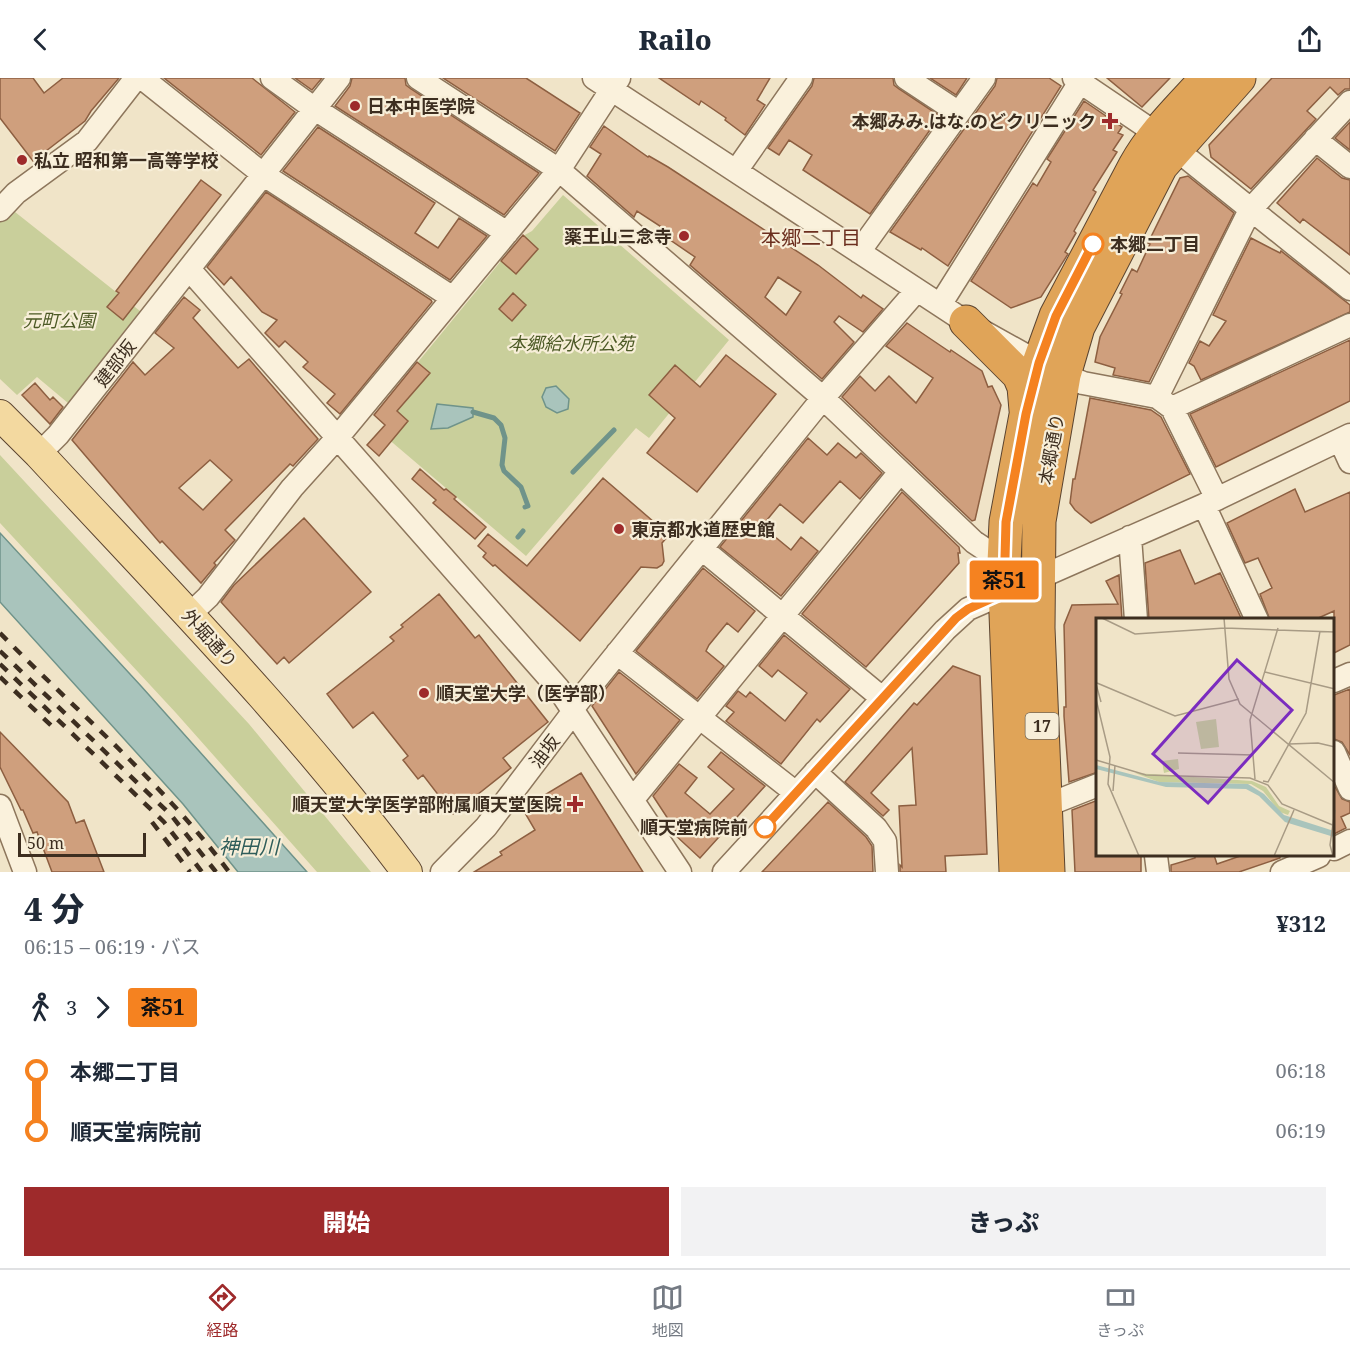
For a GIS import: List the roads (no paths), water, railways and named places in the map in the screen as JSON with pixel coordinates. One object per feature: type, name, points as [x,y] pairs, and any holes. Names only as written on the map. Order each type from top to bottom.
[{"type":"highway","name":"本郷通り","points":[[1166,141],[1207,78]]},
{"type":"highway","name":"本郷通り","points":[[1048,872],[1038,579],[1039,521],[1056,316],[1142,153],[1166,141],[1239,78]]},
{"type":"highway","points":[[953,314],[1019,375],[1024,387],[1026,414]]},
{"type":"highway","name":"本郷通り","points":[[1016,872],[1004,578],[1006,522],[1026,414],[1052,369]]},
{"type":"main road","name":"外堀通り","points":[[0,415],[39,454],[279,714],[356,806],[407,872]]},
{"type":"street","points":[[0,210],[16,193],[87,141],[136,78]]},
{"type":"street","points":[[142,78],[264,175],[453,298]]},
{"type":"street","points":[[272,78],[315,109],[507,233]]},
{"type":"street","name":"建部坂","points":[[39,454],[58,435],[339,78]]},
{"type":"street","points":[[418,78],[559,170],[823,398],[974,542],[1004,578]]},
{"type":"street","points":[[736,171],[801,78]]},
{"type":"street","points":[[906,78],[959,113]]},
{"type":"street","points":[[859,252],[984,78]]},
{"type":"street","points":[[953,314],[1077,80],[1166,141],[1350,290]]},
{"type":"street","points":[[189,615],[208,597],[292,488],[337,438],[559,170],[608,82],[736,171],[953,314],[1052,369],[1083,383],[1164,403],[1350,325]]},
{"type":"street","points":[[1256,618],[1210,502],[1164,403],[1250,210],[1350,102]]},
{"type":"street","points":[[1316,139],[1350,167]]},
{"type":"street","points":[[189,269],[558,688],[681,872]]},
{"type":"street","name":"油坂","points":[[442,872],[486,827],[617,653],[823,398],[917,290]]},
{"type":"street","points":[[724,872],[956,618],[1004,578],[1038,579],[1210,502],[1345,438],[1350,462]]},
{"type":"street","points":[[633,799],[900,472]]},
{"type":"street","points":[[1130,537],[1136,618]]},
{"type":"street","points":[[702,549],[882,698]]},
{"type":"street","points":[[617,653],[796,793]]},
{"type":"street","points":[[1335,681],[1350,674]]},
{"type":"street","points":[[1335,754],[1350,789]]},
{"type":"street","points":[[815,772],[881,835],[885,841],[887,872]]},
{"type":"street","points":[[1045,806],[1096,786]]},
{"type":"street","points":[[0,806],[25,872]]},
{"type":"street","points":[[1335,848],[1350,841]]},
{"type":"street","points":[[1156,857],[1158,872]]},
{"type":"street","points":[[1282,872],[1314,857]]},
{"type":"water","points":[[556,386],[569,399],[568,409],[557,413],[546,407],[542,397],[546,388]]},
{"type":"water","points":[[437,404],[473,408],[473,417],[448,428],[431,429]]},
{"type":"water","name":"神田川","points":[[0,533],[141,686],[307,872],[238,872],[183,804],[0,602]]},
{"type":"waterway","points":[[473,412],[494,418],[501,425],[505,438],[502,465],[504,471],[521,487],[528,506],[525,507]]},
{"type":"waterway","points":[[573,472],[614,430]]},
{"type":"waterway","points":[[518,537],[523,531]]},
{"type":"railway","points":[[0,633],[148,778],[203,839],[229,872]]},
{"type":"railway","points":[[0,651],[171,815],[216,872]]},
{"type":"railway","points":[[0,664],[164,822],[202,872]]},
{"type":"railway","points":[[0,677],[57,731]]},
{"type":"railway","points":[[152,822],[190,872]]},
{"type":"place","name":"日本中医学院","points":[[355,106]]},
{"type":"place","name":"本郷みみ.はな.のどクリニック","points":[[1110,121]]},
{"type":"place","name":"私立 昭和第一高等学校","points":[[22,160]]},
{"type":"place","name":"薬王山三念寺","points":[[684,236]]},
{"type":"place","name":"本郷二丁目","points":[[1093,244]]},
{"type":"place","name":"東京都水道歴史館","points":[[619,529]]},
{"type":"place","name":"順天堂大学（医学部）","points":[[424,693]]},
{"type":"place","name":"順天堂大学医学部附属順天堂医院","points":[[575,804]]},
{"type":"place","name":"順天堂病院前","points":[[765,827]]},
{"type":"district","name":"本郷二丁目","points":[[811,237]]},
{"type":"park label","name":"元町公園","points":[[59,320]]},
{"type":"park label","name":"本郷給水所公苑","points":[[571,343]]}]
